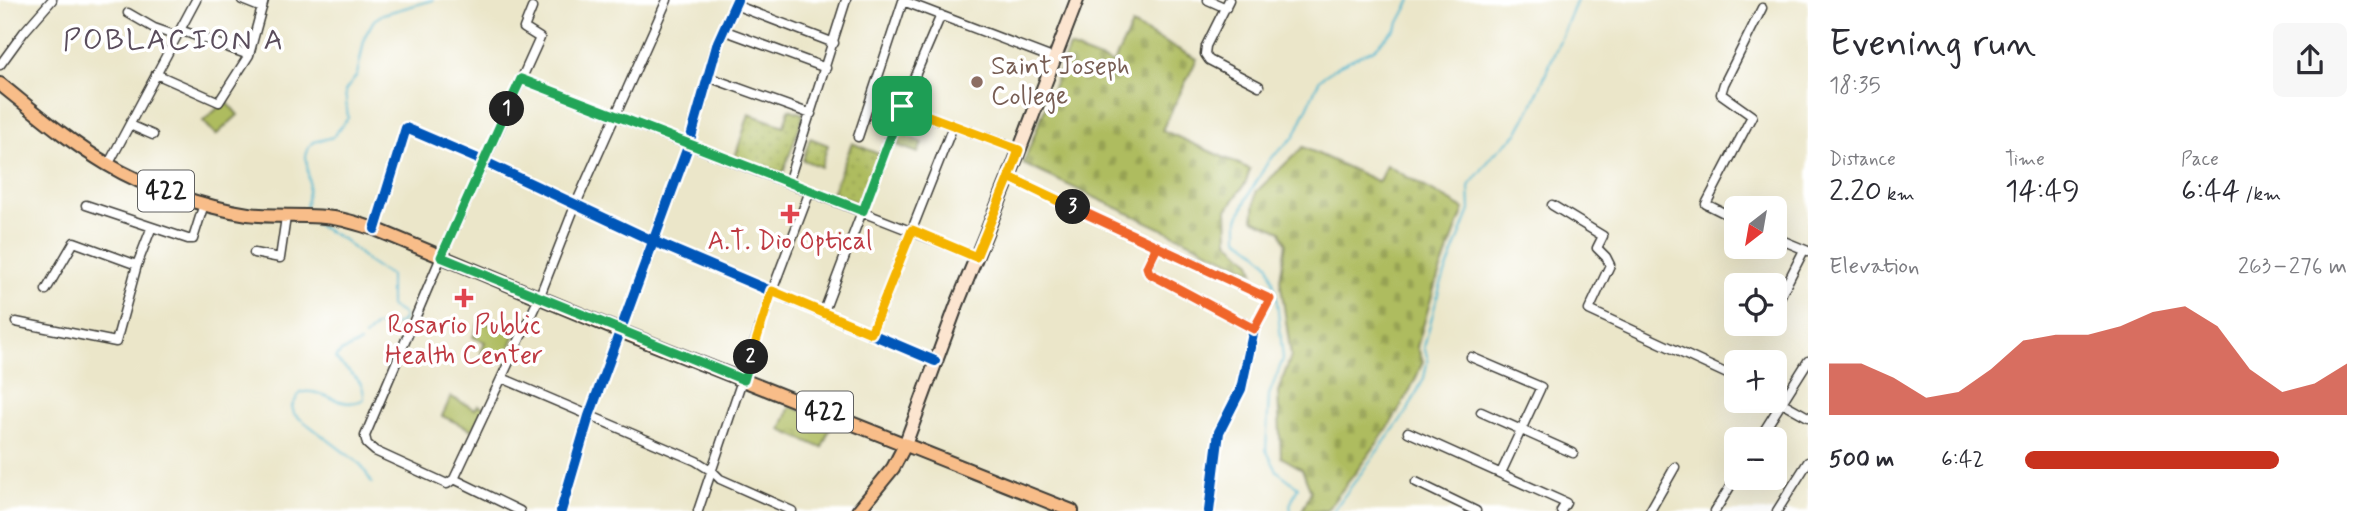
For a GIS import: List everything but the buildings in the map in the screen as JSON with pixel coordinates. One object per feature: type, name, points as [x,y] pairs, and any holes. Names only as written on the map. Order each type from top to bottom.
[{"type":"main road","points":[[858,511],[893,468],[905,445],[935,361],[1077,0]]},
{"type":"main road","name":"422","points":[[0,84],[43,120],[108,165],[148,184],[204,204],[247,214],[339,219],[375,229],[905,445]]},
{"type":"main road","points":[[905,445],[1072,511]]},
{"type":"street","points":[[0,65],[52,0]]},
{"type":"street","points":[[108,165],[196,0]]},
{"type":"street","points":[[156,74],[219,102],[249,55],[263,4],[242,0]]},
{"type":"street","points":[[532,8],[524,28],[540,38],[483,161],[365,436],[367,444],[375,452],[447,484],[454,479],[539,298],[575,206],[667,0]]},
{"type":"street","points":[[788,183],[846,0]]},
{"type":"street","points":[[1208,0],[1228,4],[1206,46],[1205,54],[1209,60],[1259,86]]},
{"type":"street","points":[[858,137],[903,1],[1055,59]]},
{"type":"street","points":[[561,511],[589,416],[689,144],[723,30],[736,2],[834,43]]},
{"type":"street","points":[[1724,213],[1706,204],[1752,116],[1721,94],[1762,8]]},
{"type":"street","points":[[128,13],[154,28],[249,55]]},
{"type":"street","points":[[822,314],[940,15]]},
{"type":"street","points":[[723,30],[826,68]]},
{"type":"street","points":[[708,77],[811,114]]},
{"type":"street","points":[[521,79],[976,257]]},
{"type":"street","points":[[872,95],[1019,150]]},
{"type":"street","points":[[130,125],[153,135]]},
{"type":"street","points":[[871,333],[953,126]]},
{"type":"street","points":[[375,229],[406,128],[653,241],[935,361]]},
{"type":"street","points":[[1009,177],[1270,299],[1254,329],[1241,389],[1217,440],[1209,511]]},
{"type":"street","points":[[698,511],[772,291],[810,191]]},
{"type":"street","points":[[86,205],[151,229],[193,239],[204,204]]},
{"type":"street","points":[[1552,205],[1603,236],[1597,248],[1610,265],[1589,310],[1724,373]]},
{"type":"street","points":[[254,253],[280,258],[286,217]]},
{"type":"street","points":[[16,322],[116,342],[137,265],[151,229]]},
{"type":"street","points":[[46,290],[74,242],[137,265]]},
{"type":"street","points":[[1787,243],[1806,251],[1787,285]]},
{"type":"street","points":[[1157,246],[1147,267],[1149,273],[1254,329]]},
{"type":"street","points":[[1471,357],[1541,387],[1501,473]]},
{"type":"street","points":[[1787,388],[1808,361]]},
{"type":"street","points":[[502,378],[696,461],[712,471],[715,477],[792,511]]},
{"type":"street","points":[[1787,405],[1808,417]]},
{"type":"street","points":[[1481,412],[1573,453]]},
{"type":"street","points":[[1408,432],[1566,503],[1561,511]]},
{"type":"street","points":[[1777,511],[1808,462]]},
{"type":"street","points":[[1650,511],[1675,467]]},
{"type":"street","points":[[454,479],[520,511]]},
{"type":"street","points":[[1416,482],[1476,511]]},
{"type":"street","points":[[1715,511],[1728,490]]},
{"type":"green space","points":[[1132,25],[1197,59],[1162,130],[1250,169],[1246,182],[1227,210],[1228,241],[1251,262],[1254,272],[1023,164],[1069,47],[1113,64]]},
{"type":"green space","points":[[226,101],[238,115],[216,135],[203,121]]},
{"type":"green space","points":[[789,109],[804,114],[783,173],[735,157],[749,114],[784,126]]},
{"type":"green space","points":[[897,131],[922,143],[918,153],[892,143]]},
{"type":"green space","points":[[810,138],[828,145],[821,167],[803,160]]},
{"type":"green space","points":[[852,143],[881,155],[862,205],[832,193]]},
{"type":"green space","points":[[1303,147],[1379,182],[1386,165],[1464,209],[1435,285],[1417,347],[1423,361],[1414,382],[1393,420],[1326,511],[1302,511],[1311,491],[1302,469],[1281,457],[1278,392],[1291,356],[1280,279],[1286,243],[1281,231],[1253,219],[1256,192]]},
{"type":"green space","points":[[480,320],[515,334],[504,362],[481,353],[485,342],[473,337]]},
{"type":"green space","points":[[451,397],[475,409],[478,405],[485,408],[472,430],[442,416]]},
{"type":"green space","points":[[790,406],[832,423],[822,448],[781,430]]},
{"type":"waterway","points":[[306,207],[309,182],[306,156],[309,147],[314,142],[333,137],[348,118],[345,91],[357,75],[365,36],[374,20],[383,14],[433,0]]},
{"type":"waterway","points":[[1291,511],[1290,505],[1298,487],[1277,471],[1266,450],[1269,395],[1283,359],[1276,293],[1269,265],[1238,238],[1238,219],[1269,160],[1294,137],[1320,79],[1340,65],[1374,49],[1396,28],[1411,0]]},
{"type":"waterway","points":[[1333,511],[1408,410],[1424,378],[1428,359],[1424,347],[1440,287],[1470,210],[1469,186],[1494,154],[1517,134],[1532,106],[1577,0]]},
{"type":"waterway","points":[[315,224],[344,240],[372,265],[390,275],[390,306],[403,314],[404,318],[399,324],[376,326],[365,337]]},
{"type":"waterway","points":[[360,343],[335,358],[358,380],[364,399],[347,403],[308,392],[300,393],[292,406],[294,414],[361,465],[372,483]]},
{"type":"cycle path","points":[[561,511],[589,416],[689,144],[718,42],[737,0]]},
{"type":"cycle path","points":[[375,229],[406,128],[653,241],[935,361]]},
{"type":"cycle path","points":[[1009,177],[1270,299],[1254,329],[1241,389],[1219,432],[1209,511]]},
{"type":"place","name":"Saint Joseph College","points":[[977,82]]},
{"type":"place","name":"A.T. Dio Optical","points":[[790,214]]},
{"type":"place","name":"Rosario Public Health Center","points":[[464,298]]},
{"type":"district","name":"POBLACION A","points":[[174,40]]},
{"type":"route","points":[[902,106],[863,211],[521,79],[441,257],[744,380],[772,291],[871,333],[912,230],[976,257],[1009,177],[1101,221],[1157,246],[1147,267],[1149,273],[1254,329],[1270,299],[1168,250],[1009,177],[1019,150],[902,106]]}]
